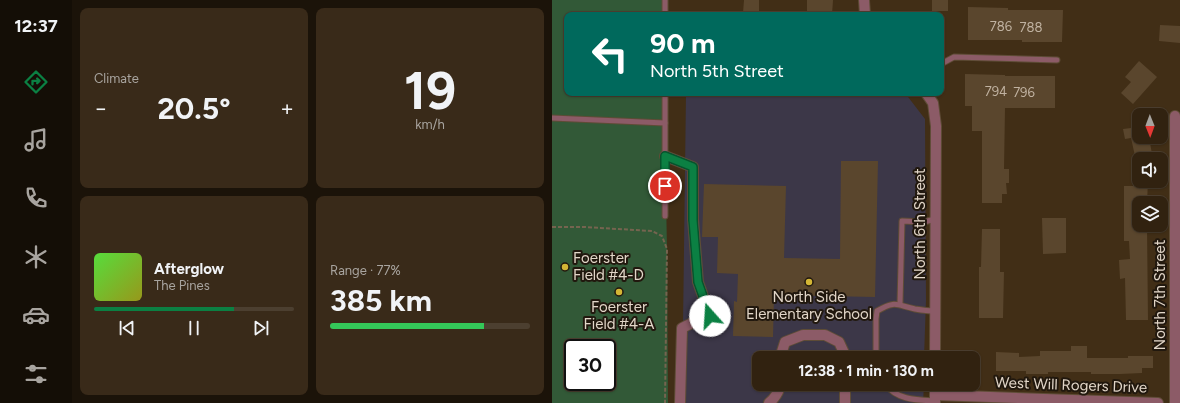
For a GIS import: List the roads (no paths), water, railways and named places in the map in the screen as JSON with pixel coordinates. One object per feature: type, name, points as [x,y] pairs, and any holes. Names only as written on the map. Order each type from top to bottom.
[{"type":"street","points":[[864,0],[865,12]]},
{"type":"street","name":"North 6th Street","points":[[928,96],[933,103],[936,126],[935,351]]},
{"type":"street","name":"North 7th Street","points":[[1175,116],[1175,403]]},
{"type":"street","points":[[665,156],[693,167],[693,220],[698,282],[710,316],[682,328],[680,403]]},
{"type":"street","points":[[782,351],[785,342],[803,335],[825,336],[839,342],[843,351]]},
{"type":"street","points":[[769,403],[774,399],[778,391]]},
{"type":"street","points":[[845,391],[845,403]]},
{"type":"street","name":"West Will Rogers Drive","points":[[935,400],[1158,403]]},
{"type":"lane","points":[[665,0],[665,12]]},
{"type":"lane","points":[[944,62],[954,57],[1057,60]]},
{"type":"lane","points":[[665,96],[665,216]]},
{"type":"lane","points":[[552,118],[665,123]]},
{"type":"lane","points":[[900,304],[902,221],[924,222],[935,219]]},
{"type":"lane","points":[[876,351],[876,319],[878,311],[888,305],[900,304],[915,309],[935,311]]},
{"type":"lane","points":[[892,391],[899,396],[910,399],[935,400]]},
{"type":"place","name":"Foerster Field #4-D","points":[[565,267]]},
{"type":"place","name":"North Side Elementary School","points":[[809,282]]},
{"type":"place","name":"Foerster Field #4-A","points":[[619,292]]}]
